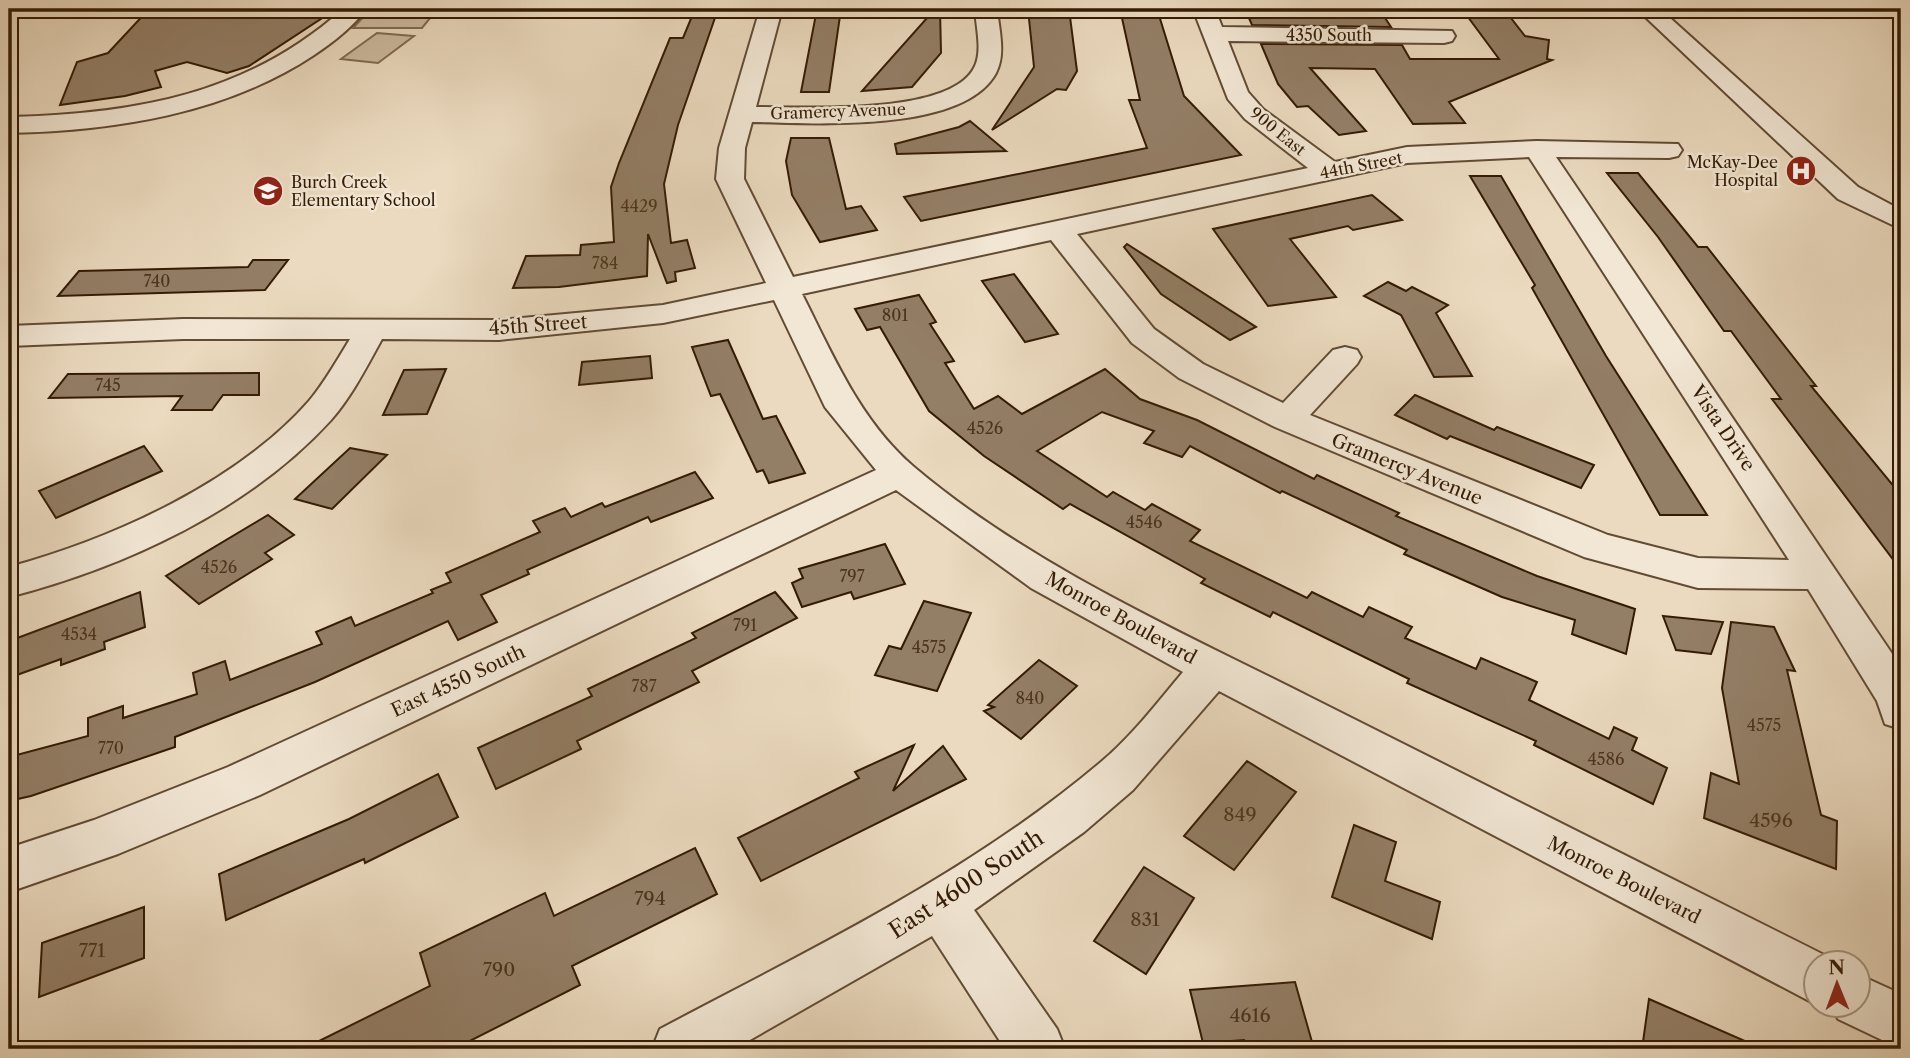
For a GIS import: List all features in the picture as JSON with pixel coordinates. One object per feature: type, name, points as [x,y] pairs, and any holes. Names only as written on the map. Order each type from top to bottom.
[{"type":"street","points":[[9,125],[122,115],[191,100],[253,80],[292,60],[355,9]]},
{"type":"street","name":"Monroe Boulevard","points":[[771,9],[732,148],[730,179],[842,407],[900,474],[1045,578],[1213,668],[1801,971]]},
{"type":"street","name":"Gramercy Avenue","points":[[742,114],[885,112],[941,102],[978,81],[986,71],[989,58],[986,9]]},
{"type":"street","name":"900 East","points":[[1204,9],[1237,94],[1254,114],[1328,170]]},
{"type":"street","points":[[1648,9],[1848,194],[1901,221]]},
{"type":"street","name":"4350 South","points":[[1214,34],[1438,27]]},
{"type":"street","name":"44th Street","points":[[1058,230],[1407,155],[1537,149],[1669,150]]},
{"type":"street","name":"Vista Drive","points":[[1537,149],[1820,575],[1898,698],[1901,711]]},
{"type":"street","name":"Gramercy Avenue","points":[[1058,230],[1143,336],[1191,371],[1287,419],[1598,547],[1698,573],[1820,575]]},
{"type":"street","name":"45th Street","points":[[9,336],[183,328],[499,330],[580,323],[663,314],[1058,230]]},
{"type":"street","points":[[9,582],[93,554],[165,522],[239,479],[282,445],[318,411],[342,380],[372,329]]},
{"type":"street","points":[[1287,419],[1345,357]]},
{"type":"street","name":"East 4550 South","points":[[9,870],[101,839],[244,781],[900,474]]},
{"type":"street","name":"East 4600 South","points":[[680,1049],[941,905],[1034,843],[1119,774],[1213,668]]},
{"type":"street","points":[[941,905],[1037,1049]]},
{"type":"street","points":[[1871,1007],[1901,1022]]},
{"type":"shaded area","points":[[368,12],[435,12],[422,28],[353,28]]},
{"type":"shaded area","points":[[377,33],[414,36],[378,63],[341,59]]},
{"type":"building","points":[[149,9],[336,9],[249,66],[227,73],[187,62],[155,71],[161,87],[125,96],[60,105],[77,62],[108,53]]},
{"type":"building","points":[[695,9],[718,9],[678,125],[664,184],[671,243],[687,240],[695,268],[675,272],[676,281],[667,283],[648,234],[647,276],[559,287],[513,288],[526,256],[580,255],[581,245],[614,242],[611,187],[619,163],[670,38],[683,38]]},
{"type":"building","points":[[817,9],[841,9],[829,92],[801,92]]},
{"type":"building","points":[[935,9],[940,9],[941,53],[912,87],[862,91]]},
{"type":"building","points":[[1028,9],[1069,9],[1077,71],[1066,90],[1057,89],[992,130],[1034,67]]},
{"type":"building","points":[[1120,9],[1157,9],[1184,96],[1241,155],[921,221],[904,197],[1147,148],[1129,100],[1140,100]]},
{"type":"building","points":[[1245,9],[1379,9],[1391,27],[1252,25]]},
{"type":"building","points":[[1465,13],[1507,13],[1525,36],[1549,40],[1547,59],[1552,60],[1449,102],[1465,123],[1413,124],[1375,69],[1310,68],[1366,131],[1339,135],[1308,106],[1297,107],[1278,84],[1261,44],[1402,45],[1410,59],[1499,59]]},
{"type":"building","points":[[970,121],[1006,151],[897,154],[895,144],[959,127]]},
{"type":"building","points":[[791,138],[829,138],[846,209],[861,206],[877,230],[820,242],[792,195],[786,161]]},
{"type":"building","points":[[1607,173],[1638,173],[1698,247],[1707,247],[1816,386],[1811,386],[1901,495],[1901,570],[1772,399],[1781,399],[1731,331],[1724,331],[1658,237]]},
{"type":"building","points":[[1470,176],[1501,176],[1606,356],[1707,515],[1660,515],[1532,288],[1535,285]]},
{"type":"building","points":[[1372,195],[1402,220],[1353,230],[1348,226],[1290,239],[1336,297],[1268,306],[1213,229]]},
{"type":"building","points":[[1127,244],[1256,327],[1230,340],[1161,294],[1124,247]]},
{"type":"building","points":[[253,260],[288,260],[265,290],[58,296],[79,271],[248,267]]},
{"type":"building","points":[[1014,274],[1058,334],[1025,342],[982,281]]},
{"type":"building","points":[[1388,282],[1406,291],[1412,287],[1448,305],[1436,313],[1472,376],[1434,377],[1401,315],[1364,296]]},
{"type":"building","points":[[919,295],[936,322],[930,324],[954,361],[945,363],[974,409],[998,396],[1022,414],[1105,369],[1140,399],[1197,420],[1314,479],[1317,475],[1399,513],[1396,516],[1537,576],[1635,609],[1626,654],[1572,634],[1575,620],[1502,597],[1404,554],[1407,550],[1282,491],[1280,493],[1190,446],[1182,457],[1144,443],[1154,431],[1102,412],[1037,451],[1107,497],[1113,492],[1145,510],[1152,504],[1200,530],[1190,541],[1307,598],[1312,592],[1363,617],[1369,607],[1412,627],[1405,638],[1476,669],[1481,658],[1537,682],[1529,700],[1609,739],[1614,727],[1637,738],[1632,750],[1667,768],[1653,804],[1534,745],[1536,741],[1407,683],[1409,679],[1273,612],[1270,617],[1201,583],[1205,579],[1070,504],[1063,509],[984,456],[929,411],[880,327],[867,330],[855,309]]},
{"type":"building","points":[[728,340],[763,419],[776,416],[805,473],[769,483],[763,470],[757,472],[720,394],[711,396],[692,347]]},
{"type":"building","points":[[650,356],[652,378],[579,385],[582,362]]},
{"type":"building","points":[[446,369],[427,414],[383,415],[404,370]]},
{"type":"building","points":[[259,373],[259,395],[223,395],[212,410],[172,410],[182,396],[49,398],[68,374]]},
{"type":"building","points":[[1415,395],[1494,430],[1497,427],[1594,465],[1581,488],[1450,436],[1447,439],[1395,415]]},
{"type":"building","points":[[144,446],[162,471],[56,518],[39,491]]},
{"type":"building","points":[[350,448],[387,455],[332,509],[295,499]]},
{"type":"building","points":[[695,472],[713,498],[651,522],[648,517],[527,570],[529,574],[481,595],[497,622],[458,640],[448,621],[315,682],[175,737],[175,747],[9,801],[9,757],[88,736],[88,718],[123,706],[123,718],[197,694],[193,673],[225,661],[230,680],[322,644],[316,632],[351,617],[355,626],[433,593],[431,590],[451,582],[446,573],[540,532],[533,521],[565,508],[571,517],[602,503],[605,507]]},
{"type":"building","points":[[268,515],[294,535],[265,553],[272,559],[199,604],[166,576]]},
{"type":"building","points":[[885,544],[905,584],[854,599],[851,592],[802,607],[792,583],[803,578],[799,569]]},
{"type":"building","points":[[140,592],[145,627],[104,642],[105,649],[61,665],[61,659],[14,676],[12,640]]},
{"type":"building","points":[[775,592],[797,618],[692,671],[699,682],[577,741],[581,749],[496,789],[478,748],[592,696],[588,689],[696,638],[692,633]]},
{"type":"building","points":[[924,601],[971,613],[937,691],[875,675],[889,646],[901,649]]},
{"type":"building","points":[[1663,616],[1723,622],[1711,654],[1676,650]]},
{"type":"building","points":[[1731,622],[1774,627],[1795,671],[1787,670],[1821,815],[1837,821],[1836,869],[1704,818],[1711,773],[1739,784],[1722,688]]},
{"type":"building","points":[[1039,660],[1077,686],[1021,739],[984,711],[994,707],[988,705]]},
{"type":"building","points":[[914,745],[893,791],[943,746],[966,779],[761,881],[738,838],[859,778],[855,772]]},
{"type":"building","points":[[1247,761],[1296,792],[1234,870],[1184,836]]},
{"type":"building","points":[[438,774],[458,817],[365,863],[364,859],[226,920],[219,874],[349,819]]},
{"type":"building","points":[[1354,825],[1396,842],[1385,881],[1440,902],[1432,939],[1332,897]]},
{"type":"building","points":[[695,848],[717,894],[572,966],[580,985],[454,1049],[303,1049],[430,986],[420,953],[545,893],[554,916]]},
{"type":"building","points":[[1144,867],[1194,898],[1146,974],[1094,941]]},
{"type":"building","points":[[144,907],[144,958],[39,997],[42,943]]},
{"type":"building","points":[[1295,982],[1314,1049],[1246,1049],[1244,1040],[1203,1043],[1190,990]]},
{"type":"building","points":[[1649,999],[1763,1049],[1642,1049]]},
{"type":"place","name":"McKay-Dee Hospital","points":[[1801,171]]},
{"type":"place","name":"Burch Creek Elementary School","points":[[268,191]]}]
